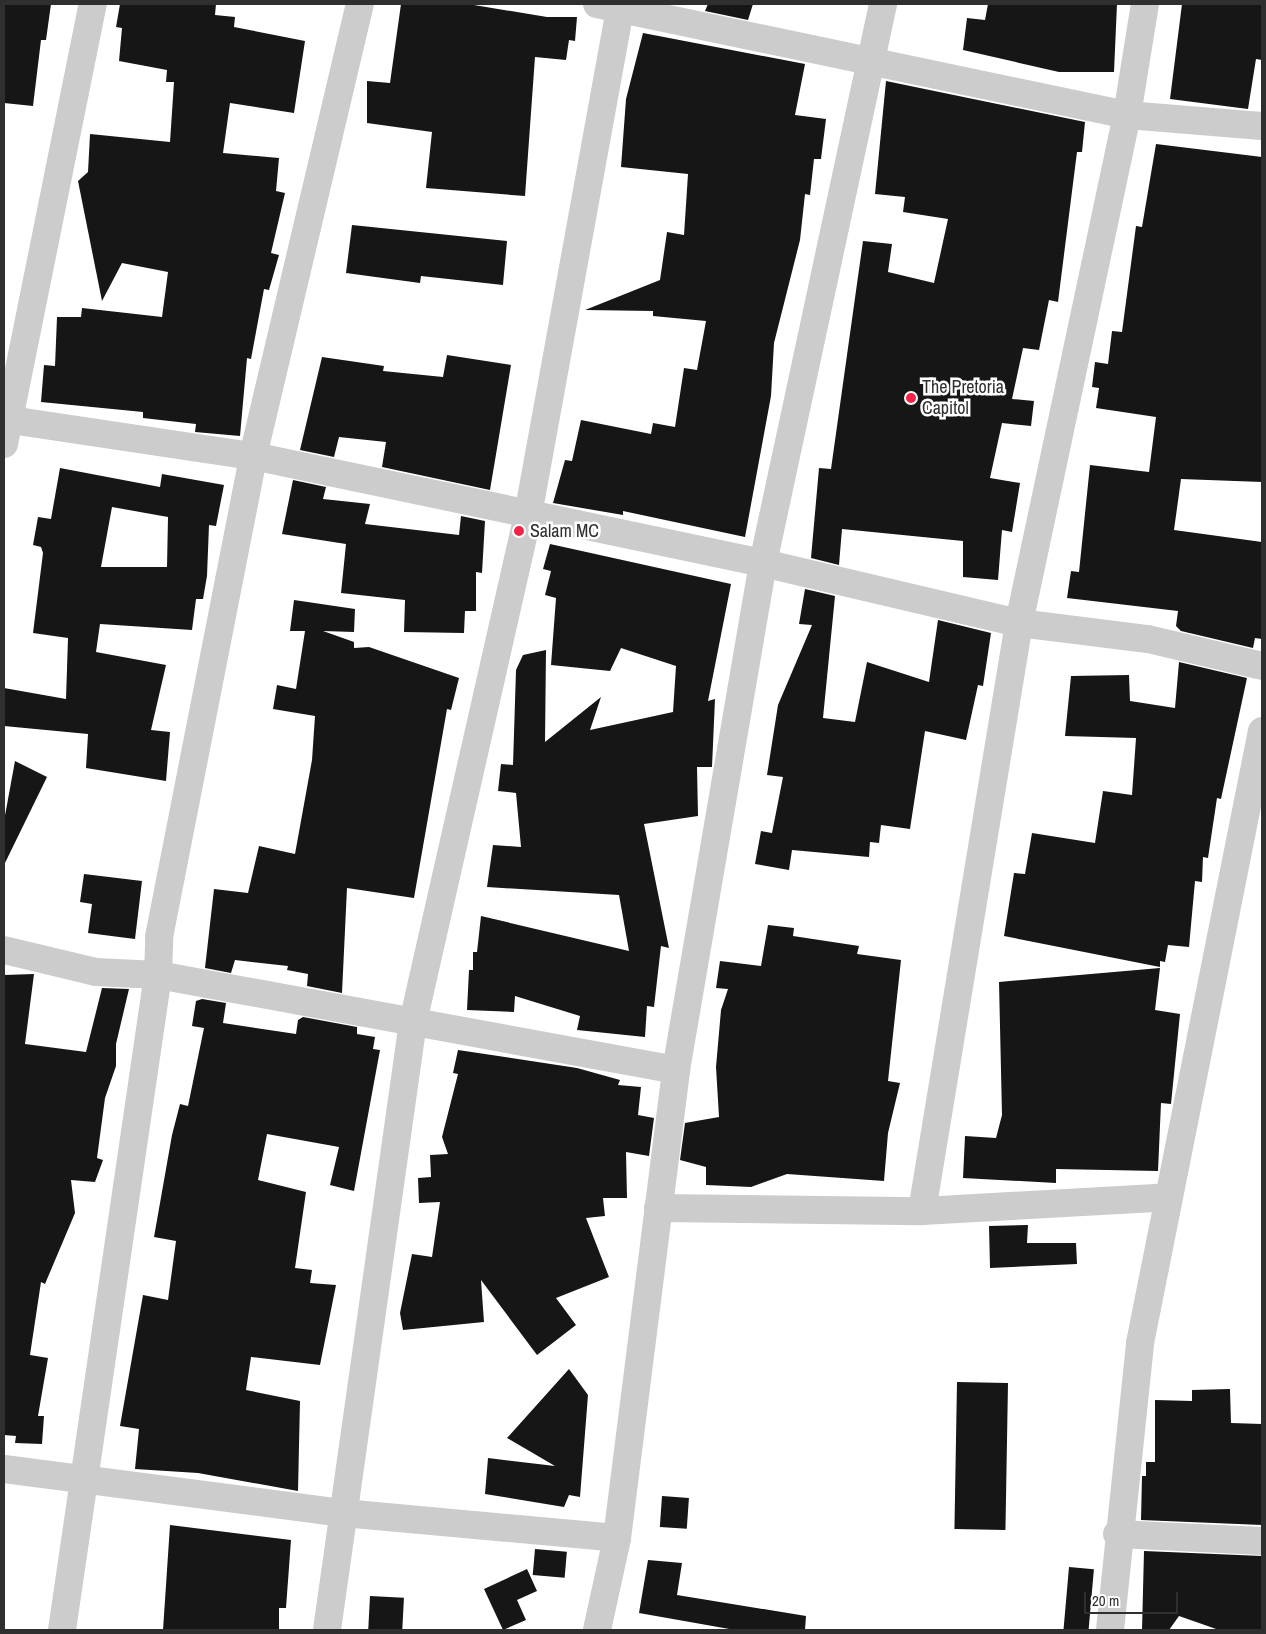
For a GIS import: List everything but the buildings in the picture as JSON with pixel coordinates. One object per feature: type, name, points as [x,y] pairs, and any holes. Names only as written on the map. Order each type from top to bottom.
[{"type":"street","points":[[93,4],[6,427],[254,456],[762,563],[1019,623],[1148,639],[1262,666]]},
{"type":"street","points":[[62,1630],[158,975],[160,937],[254,456],[360,4]]},
{"type":"street","points":[[597,1630],[617,1538],[676,1070],[762,563],[873,62],[884,4]]},
{"type":"street","points":[[922,1211],[1019,623],[1127,115],[1146,4]]},
{"type":"street","points":[[327,1630],[342,1513],[413,1022],[528,515],[612,5],[1127,115],[1262,126]]},
{"type":"street","points":[[1110,1630],[1117,1534],[1140,1343],[1262,731]]},
{"type":"street","points":[[4,950],[96,972],[158,975],[676,1070]]},
{"type":"street","points":[[658,1208],[922,1211],[1169,1197]]},
{"type":"street","points":[[4,1469],[84,1477],[342,1513],[617,1538]]},
{"type":"street","points":[[1117,1534],[1262,1541]]},
{"type":"place","name":"The Pretoria Capitol","points":[[911,398]]},
{"type":"place","name":"Salam MC","points":[[519,531]]}]
